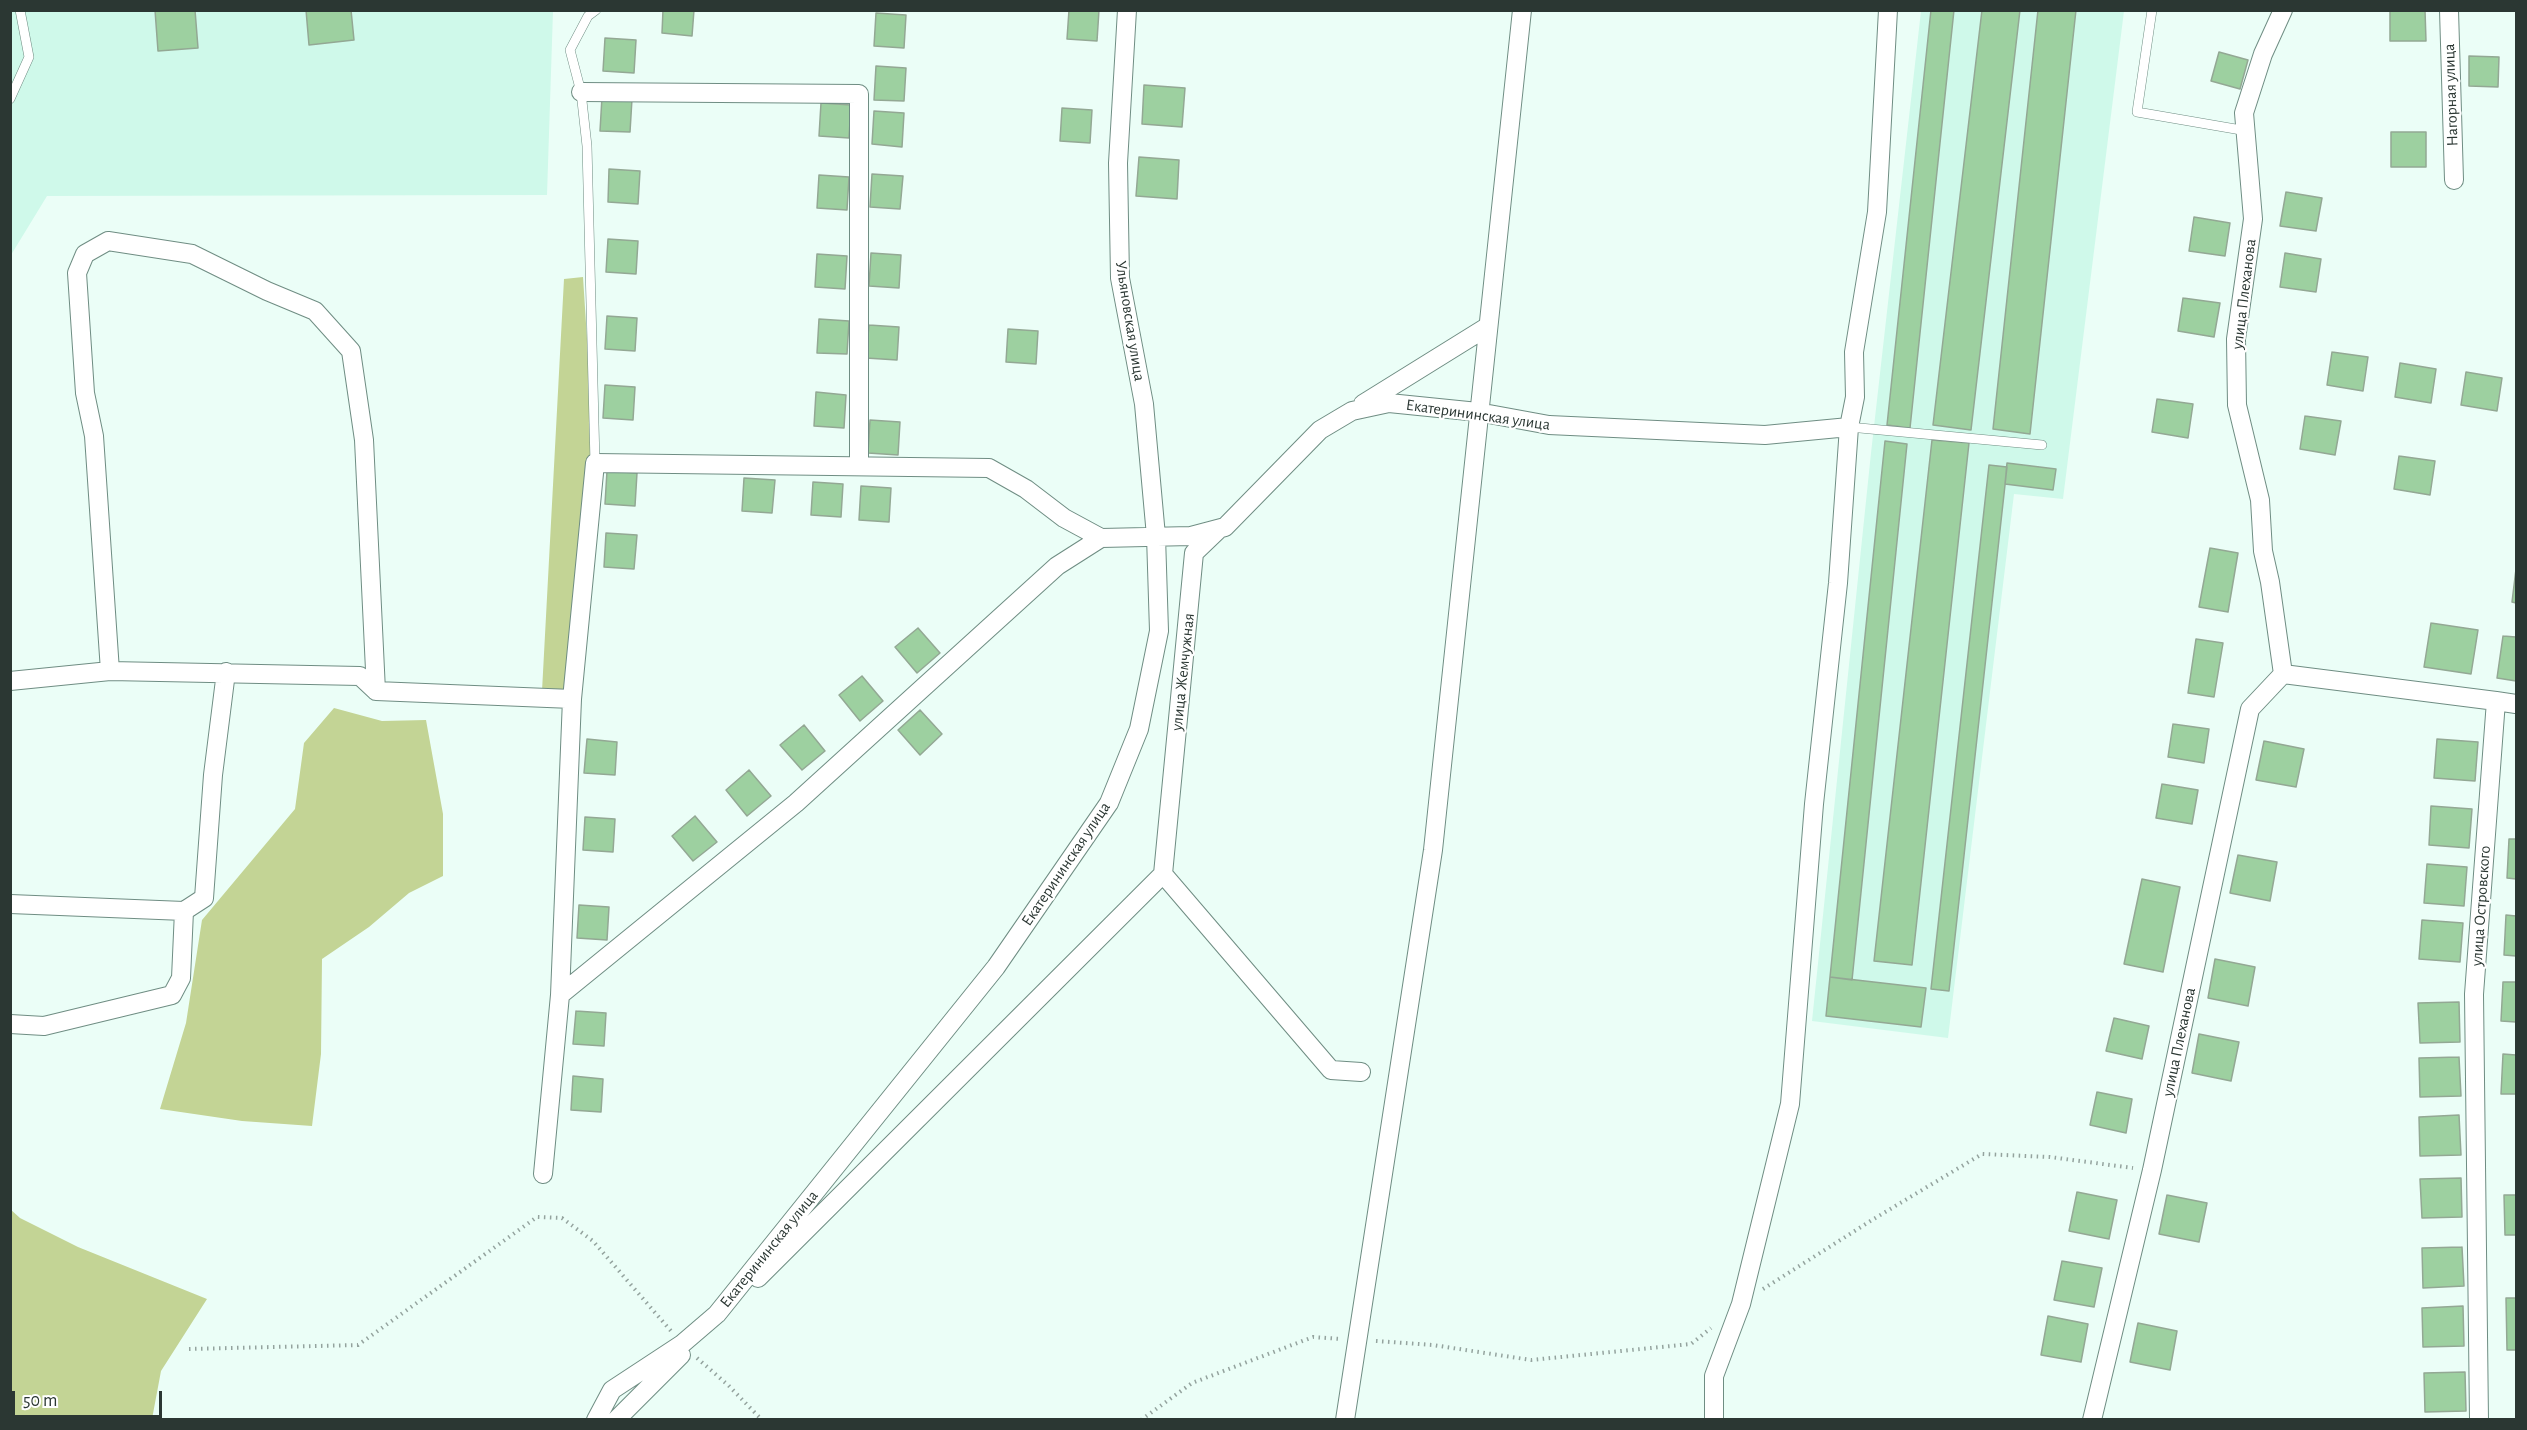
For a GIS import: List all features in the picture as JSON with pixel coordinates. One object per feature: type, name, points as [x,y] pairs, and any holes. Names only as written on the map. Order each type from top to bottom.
[{"type":"street","name":"Ульяновская улица","points":[[1127,10],[1118,163],[1120,278],[1144,405],[1156,536],[1159,631]]},
{"type":"street","points":[[1345,1419],[1432,850],[1522,10]]},
{"type":"street","points":[[1714,1419],[1714,1376],[1741,1304],[1790,1104],[1814,804],[1838,583],[1849,427],[1855,397],[1854,352],[1877,212],[1888,10]]},
{"type":"street","name":"улица Плеханова","points":[[2092,1419],[2152,1170],[2250,709],[2283,674],[2270,582],[2262,551],[2260,500],[2237,405],[2236,339],[2253,219],[2244,113],[2263,54],[2283,10]]},
{"type":"street","name":"Нагорная улица","points":[[2449,10],[2454,180]]},
{"type":"street","points":[[581,92],[859,94],[858,465]]},
{"type":"street","points":[[110,671],[94,436],[85,393],[77,273],[85,254],[108,241],[192,254],[267,291],[315,311],[351,351],[364,440],[376,691]]},
{"type":"street","name":"улица Жемчужная","points":[[1163,874],[1194,553],[1320,430],[1487,327]]},
{"type":"street","name":"Екатерининская улица","points":[[1101,538],[1191,536],[1225,527],[1320,430],[1352,411],[1389,403],[1478,412],[1549,425],[1765,435],[1849,427]]},
{"type":"street","points":[[543,1174],[560,995],[572,699],[596,463],[988,468],[1026,489],[1064,518],[1101,538],[1057,566],[796,803],[560,995]]},
{"type":"street","name":"Екатерининская улица","points":[[596,1419],[612,1390],[682,1344],[717,1314],[996,968],[1108,803],[1138,729],[1159,631]]},
{"type":"street","points":[[10,681],[110,671],[360,676],[376,691],[572,699]]},
{"type":"street","points":[[10,904],[184,911],[204,898],[213,776],[226,672]]},
{"type":"street","points":[[2283,674],[2517,704]]},
{"type":"street","name":"улица Островского","points":[[2479,1419],[2474,994],[2496,701]]},
{"type":"street","points":[[1163,874],[1331,1070],[1360,1072]]},
{"type":"street","name":"Екатерининская улица","points":[[616,1419],[1163,874]]},
{"type":"street","points":[[10,1024],[44,1026],[172,995],[181,978],[184,911]]},
{"type":"lane","points":[[10,99],[29,57],[20,10]]},
{"type":"lane","points":[[596,10],[588,16],[570,51],[581,92],[587,146],[596,463]]},
{"type":"lane","points":[[2152,10],[2137,112],[2247,132]]},
{"type":"lane","points":[[1849,427],[2042,445]]},
{"type":"path","points":[[1741,1304],[1872,1220],[1982,1154],[2050,1157],[2152,1170]]},
{"type":"path","points":[[189,1349],[358,1345],[537,1217],[562,1218],[593,1241],[682,1344],[762,1419]]},
{"type":"path","points":[[1141,1419],[1192,1383],[1313,1337],[1433,1345],[1531,1360],[1691,1344],[1716,1324]]},
{"type":"shaded area","points":[[11,11],[553,11],[547,195],[47,196],[11,255]]},
{"type":"shaded area","points":[[1921,11],[2124,11],[2063,499],[2014,494],[1948,1038],[1812,1021],[1871,453]]},
{"type":"green space","points":[[583,277],[595,463],[567,691],[542,691],[564,279]]},
{"type":"green space","points":[[334,708],[382,721],[426,720],[443,814],[443,876],[409,893],[369,927],[322,959],[321,1054],[312,1126],[242,1121],[160,1109],[186,1023],[202,920],[295,809],[304,743]]},
{"type":"green space","points":[[10,1209],[20,1218],[78,1247],[207,1299],[161,1371],[152,1419],[11,1419]]},
{"type":"building","points":[[155,10],[195,10],[198,48],[158,51]]},
{"type":"building","points":[[306,10],[351,10],[354,40],[309,45]]},
{"type":"building","points":[[663,10],[694,10],[692,36],[662,33]]},
{"type":"building","points":[[1069,10],[1099,10],[1097,41],[1067,39]]},
{"type":"building","points":[[1931,10],[1954,10],[1910,428],[1887,425]]},
{"type":"building","points":[[1982,10],[2020,10],[1971,430],[1933,425]]},
{"type":"building","points":[[2038,10],[2076,10],[2030,434],[1993,429]]},
{"type":"building","points":[[2390,10],[2425,10],[2426,41],[2390,41]]},
{"type":"building","points":[[876,13],[906,15],[904,48],[874,46]]},
{"type":"building","points":[[605,38],[636,40],[634,73],[603,71]]},
{"type":"building","points":[[2219,52],[2248,60],[2240,89],[2211,81]]},
{"type":"building","points":[[2469,56],[2499,57],[2498,87],[2469,86]]},
{"type":"building","points":[[876,66],[906,68],[904,101],[874,100]]},
{"type":"building","points":[[1144,85],[1185,88],[1182,127],[1142,124]]},
{"type":"building","points":[[602,97],[632,99],[630,132],[600,131]]},
{"type":"building","points":[[821,103],[851,105],[849,138],[819,136]]},
{"type":"building","points":[[1062,108],[1092,110],[1090,143],[1060,141]]},
{"type":"building","points":[[874,111],[904,113],[902,147],[872,144]]},
{"type":"building","points":[[2391,132],[2426,132],[2426,167],[2391,167]]},
{"type":"building","points":[[1139,157],[1179,160],[1177,199],[1136,196]]},
{"type":"building","points":[[609,169],[640,171],[638,204],[608,202]]},
{"type":"building","points":[[872,174],[903,176],[900,209],[870,207]]},
{"type":"building","points":[[819,175],[849,177],[847,210],[817,208]]},
{"type":"building","points":[[2286,192],[2322,198],[2316,231],[2280,226]]},
{"type":"building","points":[[2194,217],[2230,223],[2225,256],[2189,251]]},
{"type":"building","points":[[608,239],[638,241],[636,274],[606,272]]},
{"type":"building","points":[[871,253],[901,255],[899,288],[869,286]]},
{"type":"building","points":[[2285,253],[2321,259],[2316,292],[2280,287]]},
{"type":"building","points":[[817,254],[847,256],[845,289],[815,287]]},
{"type":"building","points":[[2183,298],[2220,303],[2214,337],[2178,331]]},
{"type":"building","points":[[607,316],[637,318],[635,351],[605,349]]},
{"type":"building","points":[[819,319],[849,321],[847,354],[817,353]]},
{"type":"building","points":[[869,325],[899,327],[897,360],[866,358]]},
{"type":"building","points":[[1008,329],[1038,331],[1036,364],[1006,362]]},
{"type":"building","points":[[2332,352],[2368,357],[2363,391],[2327,385]]},
{"type":"building","points":[[2400,363],[2436,369],[2431,403],[2395,397]]},
{"type":"building","points":[[2466,372],[2502,378],[2497,411],[2461,405]]},
{"type":"building","points":[[605,385],[635,387],[633,420],[603,418]]},
{"type":"building","points":[[816,392],[846,395],[844,428],[814,426]]},
{"type":"building","points":[[2157,399],[2193,404],[2188,438],[2152,432]]},
{"type":"building","points":[[2305,416],[2341,421],[2335,455],[2300,449]]},
{"type":"building","points":[[870,420],[900,422],[898,455],[868,453]]},
{"type":"building","points":[[1932,440],[1969,443],[1912,965],[1874,961]]},
{"type":"building","points":[[1885,441],[1907,444],[1852,980],[1830,977]]},
{"type":"building","points":[[2399,456],[2435,461],[2430,495],[2394,489]]},
{"type":"building","points":[[2007,463],[2056,469],[2053,490],[2005,484]]},
{"type":"building","points":[[1989,465],[2007,467],[1949,991],[1931,989]]},
{"type":"building","points":[[607,471],[637,473],[635,506],[605,504]]},
{"type":"building","points":[[744,478],[775,480],[772,513],[742,511]]},
{"type":"building","points":[[813,482],[843,484],[841,517],[811,515]]},
{"type":"building","points":[[861,486],[891,488],[889,522],[859,520]]},
{"type":"building","points":[[606,533],[637,535],[634,569],[604,567]]},
{"type":"building","points":[[2210,548],[2238,553],[2228,612],[2199,607]]},
{"type":"building","points":[[2516,569],[2516,603],[2512,602]]},
{"type":"building","points":[[2431,623],[2478,630],[2471,674],[2424,667]]},
{"type":"building","points":[[918,628],[940,653],[917,673],[895,647]]},
{"type":"building","points":[[2503,636],[2516,637],[2516,681],[2497,678]]},
{"type":"building","points":[[2196,639],[2223,643],[2214,697],[2188,693]]},
{"type":"building","points":[[862,676],[883,701],[860,721],[839,695]]},
{"type":"building","points":[[920,710],[942,734],[920,755],[898,730]]},
{"type":"building","points":[[2173,724],[2209,729],[2204,763],[2168,757]]},
{"type":"building","points":[[804,725],[825,751],[802,770],[780,745]]},
{"type":"building","points":[[587,739],[617,742],[615,775],[584,773]]},
{"type":"building","points":[[2437,739],[2478,742],[2475,781],[2434,778]]},
{"type":"building","points":[[2264,741],[2304,749],[2296,787],[2256,780]]},
{"type":"building","points":[[749,770],[771,796],[747,816],[726,790]]},
{"type":"building","points":[[2162,784],[2198,790],[2192,824],[2156,818]]},
{"type":"building","points":[[2431,806],[2472,809],[2469,848],[2429,845]]},
{"type":"building","points":[[695,816],[717,842],[693,861],[672,836]]},
{"type":"building","points":[[585,817],[615,819],[613,852],[583,850]]},
{"type":"building","points":[[2509,839],[2516,839],[2516,879],[2507,878]]},
{"type":"building","points":[[2238,855],[2277,862],[2270,901],[2230,893]]},
{"type":"building","points":[[2427,864],[2467,867],[2464,906],[2424,903]]},
{"type":"building","points":[[2142,879],[2180,887],[2163,972],[2124,964]]},
{"type":"building","points":[[579,905],[609,907],[607,940],[577,938]]},
{"type":"building","points":[[2506,915],[2516,916],[2516,956],[2504,955]]},
{"type":"building","points":[[2422,920],[2463,923],[2460,962],[2419,959]]},
{"type":"building","points":[[2215,959],[2255,967],[2248,1006],[2208,998]]},
{"type":"building","points":[[1830,977],[1926,988],[1921,1027],[1826,1016]]},
{"type":"building","points":[[2503,982],[2516,982],[2516,1022],[2501,1021]]},
{"type":"building","points":[[2459,1002],[2460,1042],[2420,1043],[2418,1003]]},
{"type":"building","points":[[576,1011],[606,1013],[604,1046],[573,1044]]},
{"type":"building","points":[[2114,1018],[2149,1026],[2142,1059],[2106,1051]]},
{"type":"building","points":[[2199,1034],[2239,1042],[2231,1081],[2192,1073]]},
{"type":"building","points":[[2503,1054],[2516,1055],[2516,1094],[2501,1094]]},
{"type":"building","points":[[2459,1057],[2461,1096],[2420,1097],[2419,1058]]},
{"type":"building","points":[[573,1076],[603,1079],[601,1112],[571,1110]]},
{"type":"building","points":[[2097,1092],[2132,1099],[2126,1133],[2090,1125]]},
{"type":"building","points":[[2459,1115],[2461,1155],[2420,1156],[2419,1117]]},
{"type":"building","points":[[2461,1178],[2462,1217],[2422,1218],[2420,1179]]},
{"type":"building","points":[[2077,1192],[2117,1200],[2109,1239],[2069,1231]]},
{"type":"building","points":[[2167,1195],[2207,1203],[2199,1242],[2159,1234]]},
{"type":"building","points":[[2504,1195],[2516,1195],[2516,1235],[2505,1235]]},
{"type":"building","points":[[2462,1247],[2464,1286],[2423,1288],[2422,1248]]},
{"type":"building","points":[[2062,1261],[2102,1268],[2094,1307],[2054,1300]]},
{"type":"building","points":[[2506,1298],[2516,1298],[2516,1350],[2507,1350]]},
{"type":"building","points":[[2463,1306],[2464,1346],[2423,1347],[2422,1308]]},
{"type":"building","points":[[2048,1316],[2088,1324],[2081,1362],[2041,1355]]},
{"type":"building","points":[[2138,1323],[2177,1331],[2170,1370],[2130,1362]]},
{"type":"building","points":[[2465,1372],[2466,1411],[2425,1412],[2424,1373]]}]
